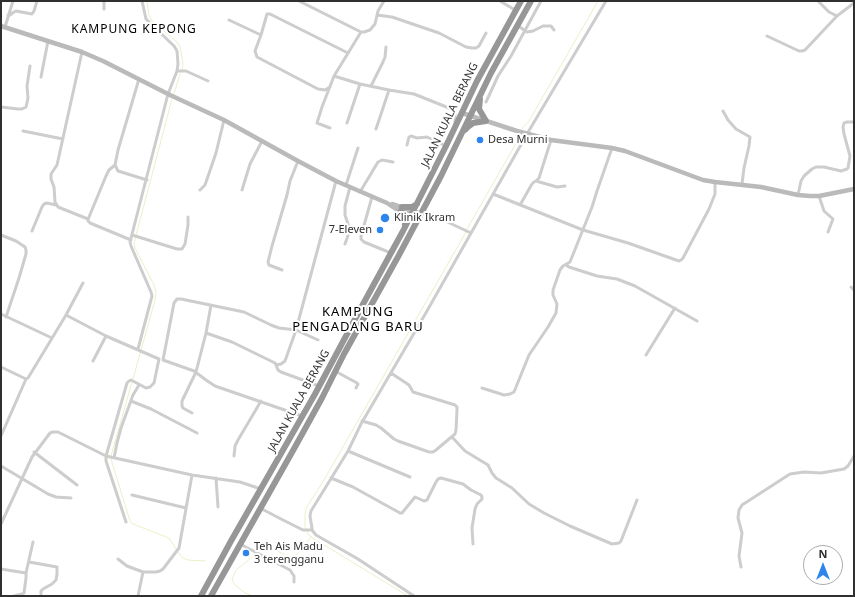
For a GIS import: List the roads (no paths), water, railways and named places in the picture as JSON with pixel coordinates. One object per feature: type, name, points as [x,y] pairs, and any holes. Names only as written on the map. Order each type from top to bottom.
[{"type":"highway","name":"JALAN KUALA BERANG","points":[[202,596],[413,213],[477,81],[521,1]]},
{"type":"highway","name":"JALAN KUALA BERANG","points":[[211,596],[399,256],[438,189],[441,176],[471,116],[483,87],[531,1]]},
{"type":"highway","points":[[477,81],[483,82],[486,75],[491,72]]},
{"type":"highway","points":[[457,143],[469,126],[478,122],[486,121],[479,109],[479,101],[483,87]]},
{"type":"highway","points":[[403,231],[405,226],[405,216],[402,209],[412,207],[419,201]]},
{"type":"highway","name":"JALAN KUALA BERANG","points":[[399,256],[412,239],[422,215]]},
{"type":"main road","points":[[3,27],[82,52],[103,61],[169,95],[224,120],[336,181],[386,203],[422,215]]},
{"type":"main road","points":[[462,113],[526,134],[551,140],[612,148],[703,180],[742,184],[798,194],[819,196],[854,189]]},
{"type":"street","points":[[3,27],[13,1]]},
{"type":"street","points":[[8,15],[16,11],[32,14],[36,1]]},
{"type":"street","points":[[104,1],[104,9]]},
{"type":"street","points":[[140,350],[152,296],[131,246],[131,240],[178,64],[177,51],[174,46],[146,19],[142,1]]},
{"type":"street","points":[[299,1],[361,32],[370,30],[375,24],[378,10],[384,1]]},
{"type":"street","points":[[500,1],[515,10]]},
{"type":"street","points":[[486,102],[498,76],[511,56],[540,1]]},
{"type":"street","points":[[311,531],[311,511],[348,451],[362,421],[427,312],[470,232],[526,134],[606,1]]},
{"type":"street","points":[[818,1],[829,12],[837,16]]},
{"type":"street","points":[[767,36],[799,51],[805,50],[837,16],[854,3]]},
{"type":"street","points":[[330,88],[325,90],[318,89],[257,57],[255,51],[267,14],[269,13],[348,53]]},
{"type":"street","points":[[377,15],[392,17],[439,33],[466,47],[472,48],[479,46],[486,32]]},
{"type":"street","points":[[229,20],[261,35]]},
{"type":"street","points":[[517,25],[527,32],[543,26],[551,26],[554,30]]},
{"type":"street","points":[[330,128],[318,123],[322,107],[334,76],[361,32]]},
{"type":"street","points":[[41,77],[48,41]]},
{"type":"street","points":[[371,86],[385,57],[386,46]]},
{"type":"street","points":[[502,51],[511,56]]},
{"type":"street","points":[[56,205],[54,199],[55,190],[51,179],[51,174],[57,165],[82,52]]},
{"type":"street","points":[[1,106],[18,109],[26,107],[30,66]]},
{"type":"street","points":[[177,71],[186,71],[208,81]]},
{"type":"street","points":[[491,72],[498,76]]},
{"type":"street","points":[[334,76],[360,84],[414,94],[454,110],[454,129]]},
{"type":"street","points":[[88,219],[106,176],[115,166],[118,150],[139,79]]},
{"type":"street","points":[[347,123],[360,84]]},
{"type":"street","points":[[376,129],[389,90]]},
{"type":"street","points":[[723,111],[728,120],[736,129],[750,137],[742,184]]},
{"type":"street","points":[[200,190],[205,185],[216,152],[224,120]]},
{"type":"street","points":[[798,194],[804,176],[812,169],[816,167],[824,167],[841,171],[848,168],[850,156],[843,127],[847,122],[854,122]]},
{"type":"street","points":[[22,131],[63,139]]},
{"type":"street","points":[[407,144],[409,137],[411,136],[417,138],[427,137],[446,146]]},
{"type":"street","points":[[520,205],[532,184],[539,178],[551,140]]},
{"type":"street","points":[[242,190],[250,164],[262,141]]},
{"type":"street","points":[[345,244],[350,230],[345,215],[345,206],[348,186],[358,148]]},
{"type":"street","points":[[482,388],[504,394],[514,392],[530,353],[556,313],[558,304],[553,296],[553,290],[560,270],[570,262],[592,207],[596,191],[612,148]]},
{"type":"street","points":[[360,192],[378,162],[382,160],[393,162]]},
{"type":"street","points":[[282,270],[270,266],[268,263],[290,180],[298,161]]},
{"type":"street","points":[[115,166],[118,171],[147,180]]},
{"type":"street","points":[[276,365],[285,361],[296,330],[336,181]]},
{"type":"street","points":[[536,181],[557,187],[565,186]]},
{"type":"street","points":[[493,194],[583,230],[628,243],[679,261],[683,258],[709,209],[715,194],[715,182]]},
{"type":"street","points":[[819,196],[824,211],[833,219],[828,232]]},
{"type":"street","points":[[372,197],[361,239],[364,242],[391,253]]},
{"type":"street","points":[[32,231],[42,207],[47,203],[56,205],[88,219],[90,223],[131,240]]},
{"type":"street","points":[[422,215],[470,232]]},
{"type":"street","points":[[133,236],[177,249],[182,248],[186,244],[188,216]]},
{"type":"street","points":[[1,234],[16,241],[26,250],[19,278],[6,317]]},
{"type":"street","points":[[566,265],[596,276],[623,281],[646,292],[697,321]]},
{"type":"street","points":[[2,433],[26,379],[29,377],[66,315],[83,283]]},
{"type":"street","points":[[126,522],[107,457],[125,386],[131,380],[147,388],[152,386],[154,383],[175,300],[181,299],[244,312],[271,325],[279,328],[296,330],[318,340]]},
{"type":"street","points":[[192,413],[183,408],[182,404],[196,372],[206,333],[211,305]]},
{"type":"street","points":[[646,355],[675,308]]},
{"type":"street","points":[[1,314],[52,338]]},
{"type":"street","points":[[66,315],[106,336],[196,372],[215,386],[302,416]]},
{"type":"street","points":[[206,333],[232,342],[276,365],[281,372],[319,386]]},
{"type":"street","points":[[93,361],[106,336]]},
{"type":"street","points":[[1,367],[26,379]]},
{"type":"street","points":[[335,371],[357,383],[356,388]]},
{"type":"street","points":[[362,421],[376,425],[398,441],[429,452],[436,450],[455,434],[457,407],[455,405],[413,392],[409,385],[391,373]]},
{"type":"street","points":[[113,458],[121,428],[133,395],[139,385]]},
{"type":"street","points":[[131,401],[151,409],[197,433]]},
{"type":"street","points":[[234,456],[235,446],[261,401]]},
{"type":"street","points":[[1,524],[2,518],[34,452],[50,433],[55,432],[107,457],[192,475],[240,482],[261,489]]},
{"type":"street","points":[[452,437],[465,451],[488,465],[496,478],[512,488],[529,504],[570,526],[612,544],[618,544],[621,541],[637,500]]},
{"type":"street","points":[[348,451],[410,477]]},
{"type":"street","points":[[34,452],[77,485]]},
{"type":"street","points":[[741,567],[740,556],[742,533],[738,518],[742,505],[790,474],[804,472],[821,473],[844,468],[848,466],[854,456]]},
{"type":"street","points":[[1,466],[52,496],[71,498]]},
{"type":"street","points":[[118,559],[127,566],[143,572],[160,571],[163,569],[179,548],[192,475]]},
{"type":"street","points":[[216,478],[218,507]]},
{"type":"street","points":[[331,478],[353,487],[400,513],[402,513],[414,497],[424,501],[428,500],[438,479],[443,478],[463,484],[482,497],[482,500],[477,504],[475,509],[472,528],[473,544]]},
{"type":"street","points":[[132,495],[186,508]]},
{"type":"street","points":[[260,508],[303,530],[311,531],[358,559],[412,595]]},
{"type":"street","points":[[14,596],[24,593],[26,573],[33,542]]},
{"type":"street","points":[[240,544],[290,570],[294,576],[294,582]]},
{"type":"street","points":[[29,562],[58,567],[56,580],[41,591],[41,596]]},
{"type":"street","points":[[1,569],[26,573]]},
{"type":"street","points":[[138,596],[143,572]]},
{"type":"waterway","points":[[147,1],[149,16],[152,21],[177,42],[180,47],[183,63],[182,70]]},
{"type":"waterway","points":[[522,129],[529,121],[598,1]]},
{"type":"waterway","points":[[174,94],[180,74]]},
{"type":"waterway","points":[[133,379],[156,292],[134,243],[172,99]]},
{"type":"waterway","points":[[467,229],[518,140],[519,134]]},
{"type":"waterway","points":[[408,596],[311,537],[305,527],[306,508],[324,480],[466,232]]},
{"type":"waterway","points":[[111,456],[132,382]]},
{"type":"waterway","points":[[111,459],[130,521],[133,524],[169,538],[176,549]]},
{"type":"waterway","points":[[257,551],[262,545],[266,545],[287,556],[293,557],[311,537]]},
{"type":"waterway","points":[[178,552],[183,558],[188,560],[205,561]]},
{"type":"waterway","points":[[253,596],[245,593],[234,584],[232,579],[236,570],[255,553]]},
{"type":"place","name":"Desa Murni","points":[[480,140]]},
{"type":"place","name":"Klinik Ikram","points":[[385,218]]},
{"type":"place","name":"7-Eleven","points":[[380,230]]},
{"type":"place","name":"Teh Ais Madu 3 terengganu","points":[[246,553]]},
{"type":"district","name":"KAMPUNG KEPONG","points":[[134,30]]},
{"type":"district","name":"KAMPUNG PENGADANG BARU","points":[[358,320]]}]
